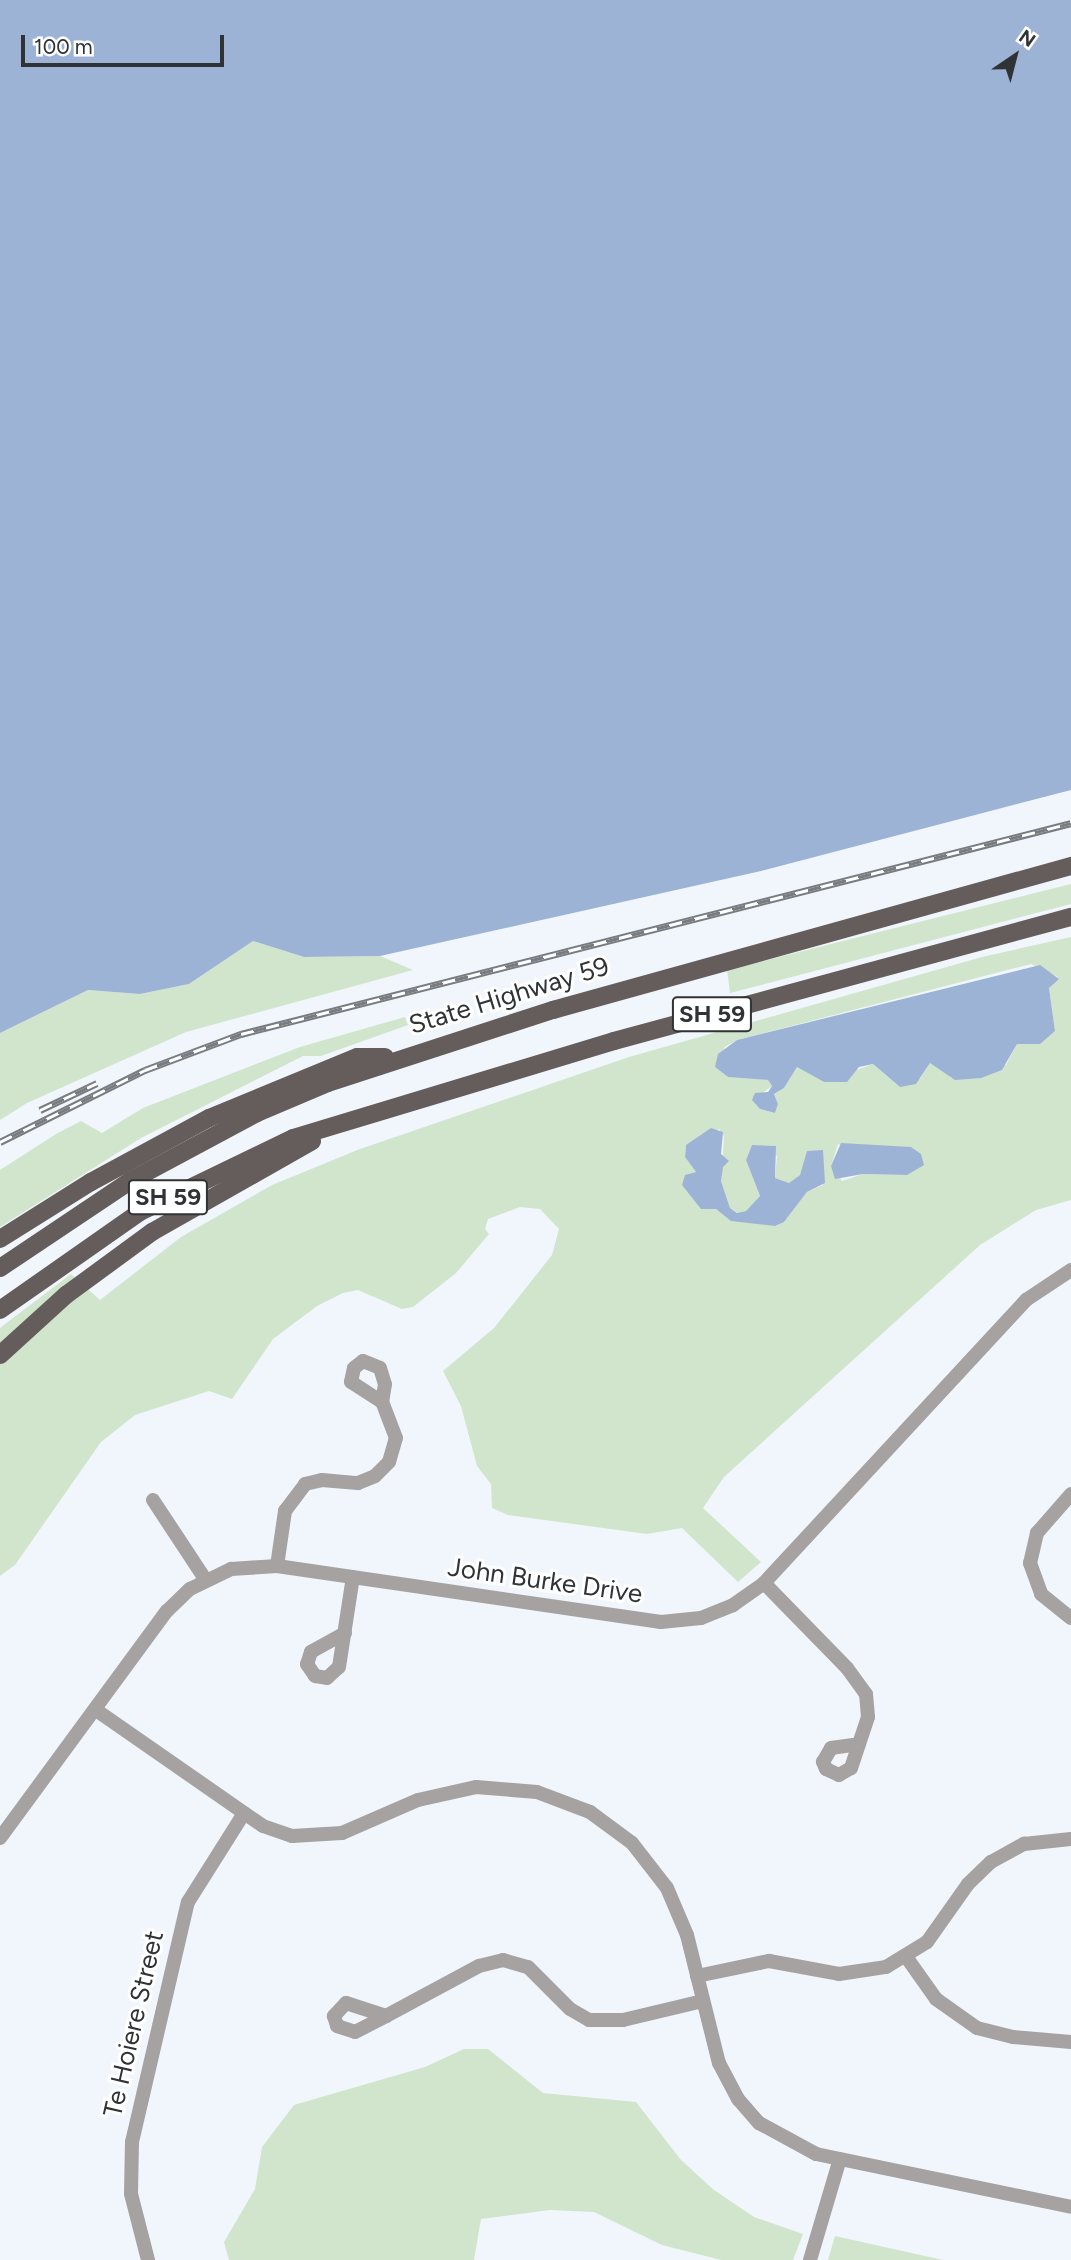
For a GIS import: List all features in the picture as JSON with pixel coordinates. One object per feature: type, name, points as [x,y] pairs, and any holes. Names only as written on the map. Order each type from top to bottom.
[{"type":"main road","name":"State Highway 59","points":[[0,1268],[130,1181],[214,1135],[257,1113],[399,1057],[821,932],[1071,866]]},
{"type":"main road","name":"SH 59","points":[[0,1310],[140,1212],[222,1169],[355,1116],[1071,917]]},
{"type":"main road","points":[[0,1239],[91,1182],[209,1118],[357,1057],[399,1057]]},
{"type":"main road","points":[[0,1355],[66,1295],[152,1232],[355,1116]]},
{"type":"street","name":"John Burke Drive","points":[[0,1838],[167,1611],[205,1579],[231,1569],[277,1566],[661,1622],[719,1612],[764,1583],[1026,1300],[1071,1270]]},
{"type":"street","points":[[277,1566],[285,1511],[305,1484],[322,1480],[358,1483],[375,1476],[389,1462],[396,1438],[382,1402]]},
{"type":"street","points":[[1071,1494],[1037,1533],[1030,1563],[1041,1594],[1071,1618]]},
{"type":"street","points":[[153,1500],[205,1579]]},
{"type":"street","points":[[345,1633],[353,1577]]},
{"type":"street","points":[[764,1583],[860,1682],[869,1705],[859,1744]]},
{"type":"street","points":[[96,1710],[244,1813],[276,1831],[308,1838],[342,1833],[451,1790],[512,1787],[562,1799],[617,1830],[657,1872],[682,1920],[726,2079],[750,2115],[792,2145],[840,2159],[1071,2207]]},
{"type":"street","name":"Te Hoiere Street","points":[[148,2260],[131,2194],[132,2142],[188,1902],[244,1813]]},
{"type":"street","points":[[697,1976],[769,1961],[856,1974],[907,1958],[938,1931],[968,1884],[991,1862],[1024,1844],[1071,1839]]},
{"type":"street","points":[[907,1958],[936,1999],[977,2028],[1013,2037],[1071,2042]]},
{"type":"street","points":[[386,2016],[479,1965],[503,1960],[528,1967],[570,2009],[589,2020],[623,2020],[703,2001]]},
{"type":"street","points":[[810,2260],[840,2159]]},
{"type":"green space","points":[[1071,884],[1071,904],[730,993],[727,970]]},
{"type":"green space","points":[[1071,937],[1071,1200],[1036,1210],[980,1245],[724,1477],[703,1508],[761,1562],[738,1582],[682,1528],[647,1534],[508,1515],[492,1508],[491,1484],[477,1466],[461,1406],[443,1371],[494,1328],[552,1255],[559,1229],[540,1209],[520,1207],[488,1219],[485,1229],[489,1234],[456,1273],[413,1307],[402,1309],[358,1290],[343,1293],[317,1306],[273,1339],[232,1399],[209,1391],[135,1415],[101,1442],[15,1565],[0,1576],[0,1328],[71,1274],[100,1300],[181,1237],[272,1185],[360,1149],[629,1057],[982,957]],"holes":[[[1031,964],[1058,977],[1049,988],[1055,1031],[1032,1044],[1017,1044],[1006,1065],[951,1078],[941,1066],[930,1063],[920,1079],[900,1087],[873,1064],[824,1082],[797,1067],[784,1088],[774,1094],[778,1104],[775,1113],[760,1109],[761,1094],[772,1086],[768,1080],[728,1077],[715,1067],[725,1047],[737,1040]],[[719,1129],[724,1137],[721,1181],[730,1208],[738,1213],[746,1211],[760,1196],[746,1160],[752,1145],[777,1156],[775,1178],[789,1183],[800,1175],[806,1157],[823,1150],[823,1185],[807,1192],[784,1222],[775,1226],[729,1219],[716,1209],[701,1209],[689,1192],[687,1175],[696,1172],[685,1157],[686,1145]],[[838,1144],[907,1175],[863,1174],[842,1181],[831,1166]]]},
{"type":"green space","points":[[253,941],[304,957],[380,956],[413,970],[186,1032],[27,1103],[0,1120],[0,1033],[88,990],[140,994],[189,984]]},
{"type":"green space","points":[[405,1017],[408,1025],[321,1056],[303,1056],[141,1138],[0,1227],[0,1170],[81,1121],[102,1133],[143,1108],[300,1047]]},
{"type":"green space","points":[[464,2049],[488,2049],[543,2093],[636,2102],[681,2160],[714,2190],[754,2217],[803,2234],[793,2260],[721,2260],[662,2245],[594,2212],[550,2210],[481,2219],[474,2260],[229,2260],[224,2242],[255,2189],[262,2147],[294,2105],[425,2067]]},
{"type":"green space","points":[[835,2236],[943,2260],[828,2260]]},
{"type":"water","points":[[0,0],[1071,0],[1071,790],[761,871],[380,956],[304,957],[253,941],[189,984],[140,994],[88,990],[0,1033]]},
{"type":"water","points":[[1040,965],[1059,979],[1049,988],[1055,1031],[1040,1044],[1017,1044],[1002,1070],[981,1078],[955,1080],[930,1063],[916,1084],[900,1087],[873,1064],[859,1067],[847,1082],[824,1082],[797,1067],[784,1088],[774,1094],[778,1104],[775,1113],[760,1109],[752,1100],[755,1093],[768,1092],[772,1086],[768,1080],[728,1077],[715,1067],[718,1054],[737,1040]]},
{"type":"water","points":[[711,1128],[723,1132],[721,1154],[729,1161],[723,1167],[721,1181],[730,1208],[737,1213],[746,1211],[760,1196],[746,1160],[752,1145],[776,1146],[775,1178],[789,1183],[800,1175],[807,1151],[823,1150],[825,1183],[807,1192],[784,1222],[775,1226],[731,1221],[716,1209],[701,1209],[682,1185],[685,1175],[696,1172],[685,1157],[686,1145]]},
{"type":"water","points":[[841,1143],[911,1147],[921,1154],[924,1165],[907,1175],[863,1174],[835,1179],[831,1166]]},
{"type":"railway","points":[[0,1142],[145,1070],[241,1034],[1071,823]]},
{"type":"railway","points":[[40,1110],[97,1083]]}]
